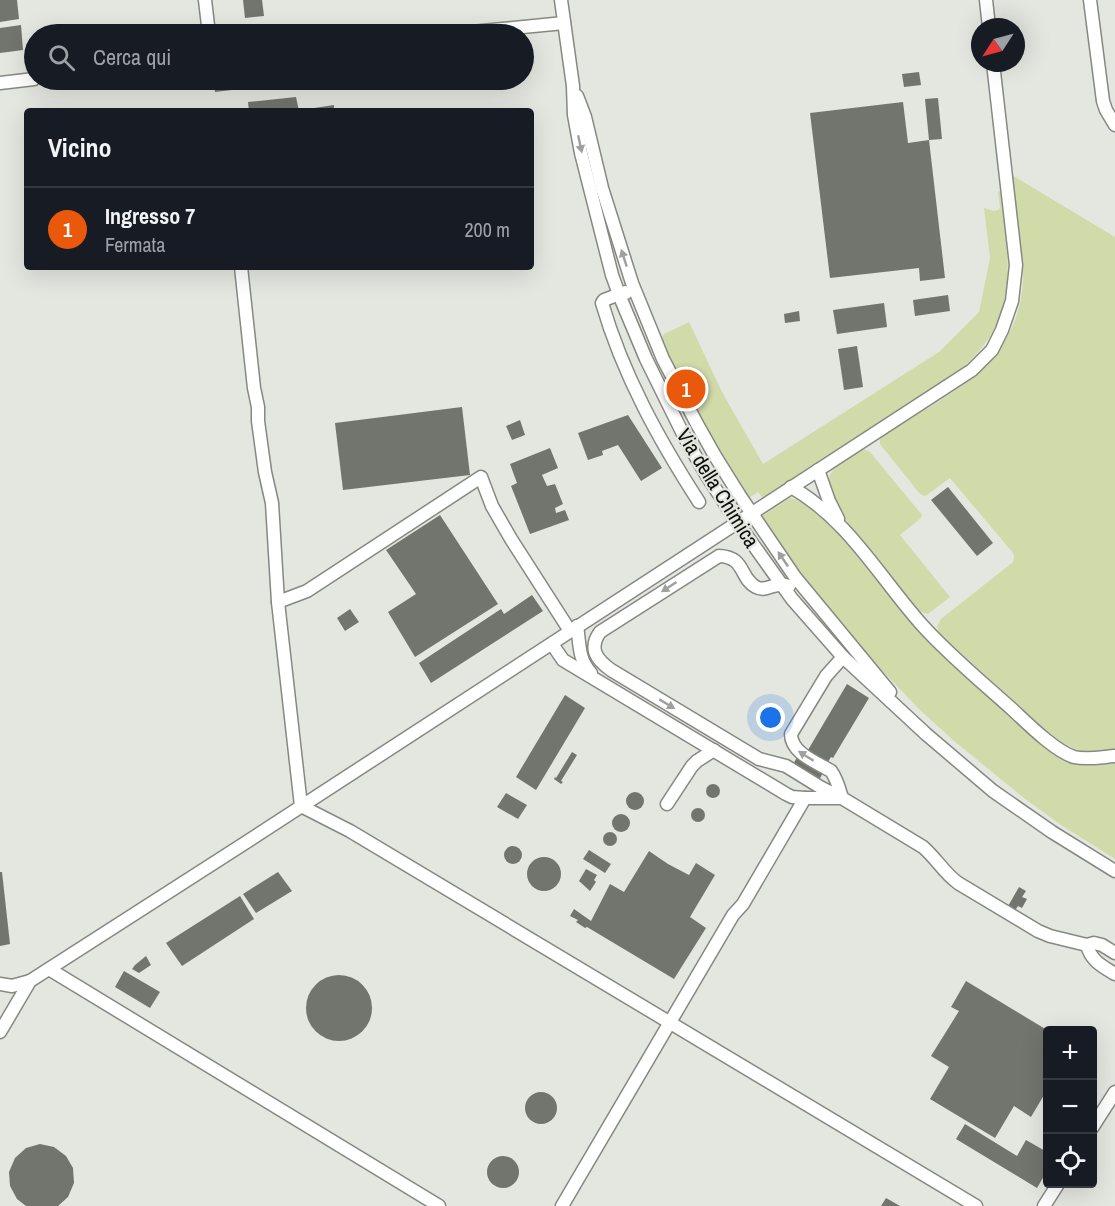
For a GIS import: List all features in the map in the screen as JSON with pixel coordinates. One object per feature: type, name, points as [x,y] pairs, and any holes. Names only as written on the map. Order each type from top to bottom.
[{"type":"lane","points":[[205,0],[208,24]]},
{"type":"lane","name":"Via della Chimica","points":[[561,0],[573,86],[574,115],[605,250],[619,294],[646,359],[707,476],[792,599],[843,657],[926,734],[993,791],[1052,832],[1115,871]]},
{"type":"lane","points":[[986,0],[988,18]]},
{"type":"lane","points":[[1090,0],[1102,101],[1115,125]]},
{"type":"lane","points":[[534,26],[564,23]]},
{"type":"lane","points":[[0,984],[12,986],[30,981],[49,969],[972,370],[992,350],[1002,330],[1012,301],[1016,265],[994,72]]},
{"type":"lane","points":[[0,83],[24,80]]},
{"type":"lane","name":"Via della Chimica","points":[[573,86],[585,117],[602,188],[632,283],[663,359],[714,456],[808,594],[926,734]]},
{"type":"lane","points":[[241,270],[258,422],[272,502],[278,602],[301,806]]},
{"type":"lane","points":[[699,502],[635,390],[614,338],[602,303],[604,300],[625,292],[628,295],[649,346],[687,423],[693,434],[714,456]]},
{"type":"lane","points":[[818,470],[829,501],[841,525]]},
{"type":"lane","points":[[278,602],[307,591],[481,477],[492,506],[511,538],[574,629],[581,659],[585,668],[595,679]]},
{"type":"lane","points":[[791,487],[817,503],[841,525],[923,626],[1033,728],[1071,756],[1082,759],[1115,756]]},
{"type":"lane","points":[[887,689],[851,656],[790,586],[778,585],[762,590],[755,587],[737,562],[731,558],[719,556],[600,632],[594,644],[594,650],[600,662],[621,676],[759,759],[786,766],[923,847],[950,877],[1023,922],[1050,936],[1087,945],[1094,943],[1102,945],[1115,953]]},
{"type":"lane","points":[[552,644],[563,660],[786,794],[805,798],[842,798]]},
{"type":"lane","points":[[842,798],[837,779],[831,771],[796,750],[791,734],[826,676],[843,657]]},
{"type":"lane","points":[[667,804],[692,766],[714,750]]},
{"type":"lane","points":[[562,1206],[733,915],[743,904],[805,798]]},
{"type":"lane","points":[[301,806],[360,837],[976,1206]]},
{"type":"lane","points":[[1087,945],[1089,954],[1095,962],[1115,974]]},
{"type":"lane","points":[[49,969],[439,1206]]},
{"type":"lane","points":[[0,1032],[30,981]]},
{"type":"lane","points":[[1097,1120],[1115,1092]]},
{"type":"lane","points":[[1044,1206],[1055,1188]]},
{"type":"green space","points":[[1012,175],[1115,237],[1115,750],[1084,752],[1061,742],[939,633],[937,626],[941,619],[1013,562],[1013,553],[950,478],[924,496],[880,444],[883,435],[931,406],[977,373],[995,354],[1010,331],[1020,305],[1023,275]]},
{"type":"green space","points":[[998,191],[1000,191],[1006,241],[1007,287],[1003,308],[994,329],[981,349],[961,369],[787,483],[763,498],[758,492],[747,499],[709,437],[675,370],[663,343],[664,334],[689,322],[722,392],[763,464],[939,352],[979,312],[990,258],[984,208],[994,211],[1000,208]]},
{"type":"green space","points":[[864,449],[870,452],[922,515],[900,535],[950,597],[928,614],[917,608],[841,514],[828,483],[836,465]]},
{"type":"green space","points":[[790,498],[812,505],[837,530],[925,638],[1041,743],[1070,762],[1096,766],[1115,763],[1115,859],[1061,825],[1024,798],[954,741],[919,709],[854,641],[816,597],[759,518]]},
{"type":"building","points":[[0,0],[17,0],[19,19],[0,22]]},
{"type":"building","points":[[243,0],[262,0],[264,16],[245,18]]},
{"type":"building","points":[[21,25],[23,50],[0,53],[0,28]]},
{"type":"building","points":[[919,72],[921,85],[904,87],[902,74]]},
{"type":"building","points":[[296,97],[298,108],[249,108],[248,102]]},
{"type":"building","points":[[938,98],[942,139],[929,140],[925,99]]},
{"type":"building","points":[[903,102],[908,143],[929,140],[945,278],[920,281],[919,268],[830,278],[810,113]]},
{"type":"building","points":[[334,105],[334,108],[314,108]]},
{"type":"building","points":[[948,295],[950,311],[915,316],[913,300]]},
{"type":"building","points":[[884,303],[887,327],[837,334],[833,310]]},
{"type":"building","points":[[799,311],[800,321],[785,323],[784,314]]},
{"type":"building","points":[[857,346],[863,387],[844,390],[838,349]]},
{"type":"building","points":[[462,407],[470,475],[343,490],[335,423]]},
{"type":"building","points":[[628,415],[662,468],[641,481],[618,445],[602,451],[603,455],[588,460],[578,433]]},
{"type":"building","points":[[520,420],[525,435],[512,440],[506,426]]},
{"type":"building","points":[[550,448],[558,468],[542,475],[547,486],[555,484],[563,504],[555,508],[556,513],[565,510],[569,520],[530,534],[511,486],[517,483],[510,464]]},
{"type":"building","points":[[948,487],[993,543],[977,556],[931,500]]},
{"type":"building","points":[[440,515],[498,604],[415,657],[388,612],[416,594],[386,550]]},
{"type":"building","points":[[532,595],[543,611],[431,683],[419,663],[501,609],[504,614]]},
{"type":"building","points":[[350,609],[359,622],[345,631],[337,618]]},
{"type":"building","points":[[847,684],[869,698],[833,758],[831,757],[814,789],[788,773],[803,747],[808,750]]},
{"type":"building","points":[[565,695],[585,708],[536,790],[516,777]]},
{"type":"building","points":[[572,752],[577,755],[561,784],[554,779]]},
{"type":"building","points":[[710,784],[716,784],[720,791],[716,798],[710,798],[706,794],[706,788]]},
{"type":"building","points":[[635,792],[641,795],[644,801],[641,807],[635,810],[629,807],[626,801],[629,795]]},
{"type":"building","points":[[506,793],[527,805],[518,819],[497,807]]},
{"type":"building","points":[[695,808],[701,808],[705,815],[701,822],[695,822],[691,818],[691,812]]},
{"type":"building","points":[[621,814],[627,817],[630,823],[627,829],[621,832],[615,829],[612,823],[615,817]]},
{"type":"building","points":[[607,832],[613,832],[617,839],[613,846],[607,846],[603,842],[603,836]]},
{"type":"building","points":[[509,846],[517,846],[522,851],[520,862],[509,864],[504,859],[504,851]]},
{"type":"building","points":[[589,850],[611,864],[605,873],[583,859]]},
{"type":"building","points":[[649,851],[689,875],[696,863],[715,875],[690,917],[706,928],[674,979],[587,927],[585,928],[576,922],[578,920],[570,916],[574,909],[591,921],[610,884],[624,892]]},
{"type":"building","points":[[544,857],[556,862],[561,874],[556,886],[544,891],[532,886],[527,874],[532,862]]},
{"type":"building","points":[[586,869],[597,875],[594,880],[596,882],[590,891],[579,881]]},
{"type":"building","points":[[0,872],[2,872],[10,944],[0,946]]},
{"type":"building","points":[[278,872],[292,891],[256,913],[243,894]]},
{"type":"building","points":[[1019,887],[1026,891],[1022,897],[1027,899],[1022,908],[1018,906],[1014,912],[1007,908]]},
{"type":"building","points":[[240,896],[254,919],[182,966],[166,943]]},
{"type":"building","points":[[146,956],[151,965],[139,973],[132,969],[135,965]]},
{"type":"building","points":[[124,971],[160,992],[150,1008],[115,987]]},
{"type":"building","points":[[339,975],[351,978],[362,985],[369,996],[372,1008],[369,1020],[362,1031],[351,1038],[339,1041],[327,1038],[316,1031],[309,1020],[306,1008],[309,996],[316,985],[327,978]]},
{"type":"building","points":[[966,981],[1043,1028],[1043,1097],[1031,1117],[1014,1106],[995,1138],[930,1099],[949,1067],[931,1056],[959,1011],[951,1007]]},
{"type":"building","points":[[541,1092],[552,1097],[557,1108],[552,1119],[541,1124],[530,1119],[525,1108],[530,1097]]},
{"type":"building","points":[[965,1124],[1017,1156],[1026,1140],[1043,1150],[1043,1178],[1037,1188],[956,1139]]},
{"type":"building","points":[[40,1144],[54,1147],[66,1156],[73,1168],[74,1183],[68,1197],[58,1206],[26,1206],[17,1199],[10,1186],[9,1172],[15,1158],[26,1148]]},
{"type":"building","points":[[503,1156],[515,1160],[519,1172],[515,1184],[503,1188],[491,1184],[487,1172],[491,1160]]},
{"type":"building","points":[[886,1198],[900,1206],[881,1206]]},
{"type":"place","name":"Ingresso 7","points":[[686,389]]}]
